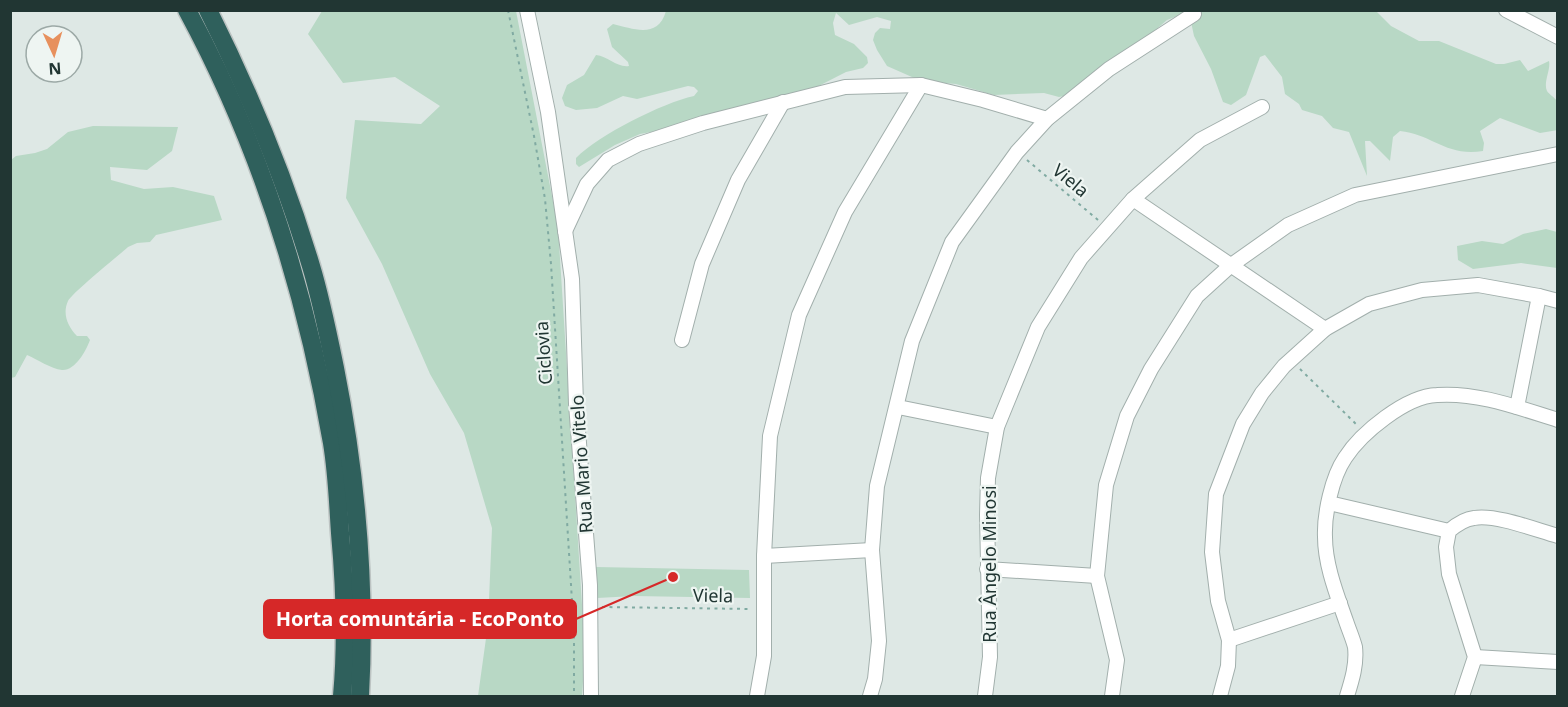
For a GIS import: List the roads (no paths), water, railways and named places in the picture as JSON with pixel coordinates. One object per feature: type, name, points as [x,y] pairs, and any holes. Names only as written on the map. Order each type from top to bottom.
[{"type":"highway","points":[[187,10],[210,53],[234,107],[268,192],[297,280],[332,444],[344,585],[345,663],[342,696]]},
{"type":"highway","points":[[207,10],[234,62],[286,190],[312,267],[328,333],[348,432],[357,502],[362,594],[360,696]]},
{"type":"street","name":"Rua Mario Vitelo","points":[[527,10],[548,112],[572,279],[576,404],[590,607],[591,696]]},
{"type":"street","points":[[1510,11],[1557,37]]},
{"type":"street","points":[[870,696],[875,679],[879,641],[872,550],[877,486],[898,407],[912,341],[952,242],[1017,152],[1047,119],[1109,69],[1194,14]]},
{"type":"street","points":[[565,231],[587,183],[608,160],[639,144],[703,123],[845,87],[921,85],[1047,119]]},
{"type":"street","points":[[757,696],[764,657],[764,556],[770,436],[799,315],[845,212],[921,85]]},
{"type":"street","points":[[682,340],[706,253],[738,180],[783,102]]},
{"type":"street","name":"Rua Ângelo Minosi","points":[[985,696],[990,657],[987,569],[988,478],[997,427],[1038,327],[1080,258],[1133,199],[1200,140],[1262,107]]},
{"type":"street","points":[[1112,696],[1117,660],[1097,576],[1106,485],[1127,416],[1151,369],[1197,296],[1230,266],[1288,225],[1355,195],[1557,154]]},
{"type":"street","points":[[1133,199],[1325,329]]},
{"type":"street","points":[[1220,696],[1228,666],[1229,640],[1218,601],[1212,552],[1216,495],[1243,424],[1262,393],[1291,360],[1325,329],[1369,304],[1422,290],[1478,285],[1557,301]]},
{"type":"street","points":[[1517,407],[1539,296]]},
{"type":"street","points":[[1347,696],[1355,663],[1354,646],[1330,571],[1325,537],[1333,483],[1345,457],[1388,414],[1411,401],[1436,395],[1471,396],[1557,420]]},
{"type":"street","points":[[898,407],[997,427]]},
{"type":"street","points":[[1329,503],[1449,531]]},
{"type":"street","points":[[1462,696],[1475,657],[1449,574],[1446,547],[1449,531],[1460,522],[1475,517],[1506,521],[1557,536]]},
{"type":"street","points":[[764,556],[872,550]]},
{"type":"street","points":[[987,569],[1097,576]]},
{"type":"street","points":[[1229,640],[1340,603]]},
{"type":"street","points":[[1475,657],[1557,662]]},
{"type":"place","name":"Horta comuntária - EcoPonto","points":[[673,577]]}]
